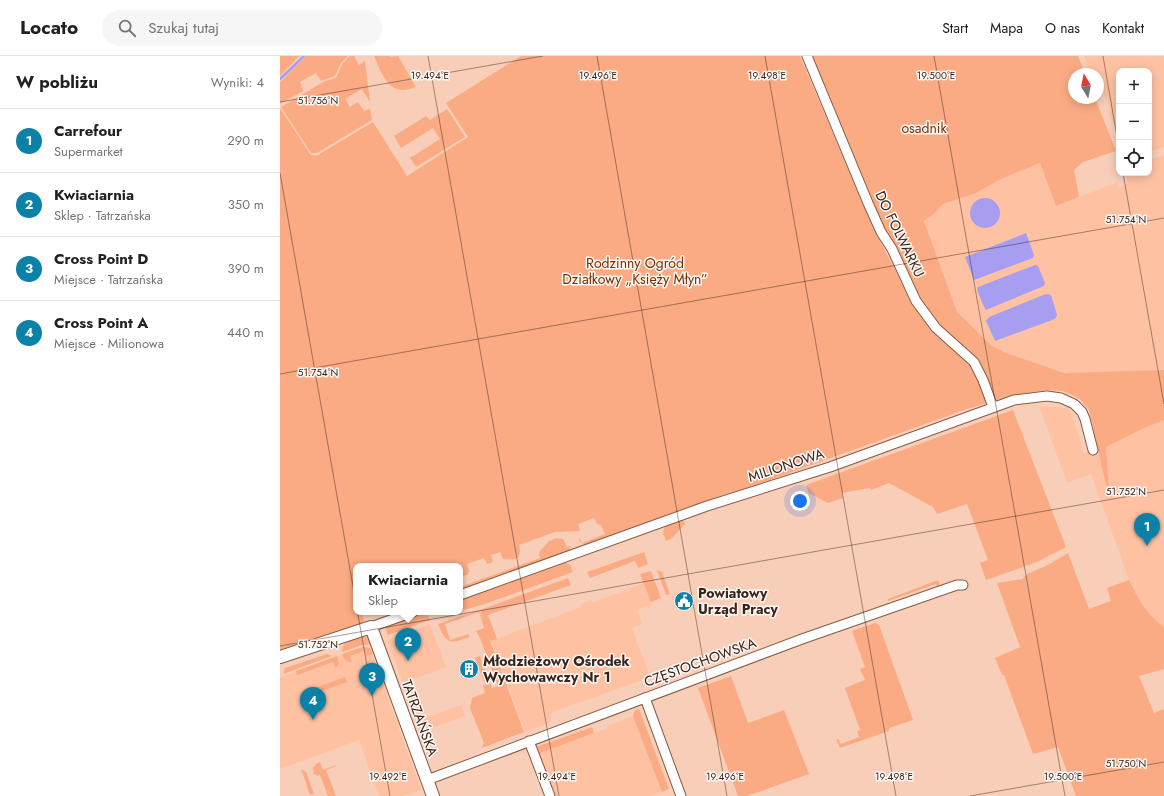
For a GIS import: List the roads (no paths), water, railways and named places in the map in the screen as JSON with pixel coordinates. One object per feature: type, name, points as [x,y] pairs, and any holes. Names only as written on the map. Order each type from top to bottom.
[{"type":"street","name":"DO FOLWARKU","points":[[807,56],[881,232],[892,249],[916,301],[936,328],[977,366],[994,407]]},
{"type":"street","name":"MILIONOWA","points":[[463,594],[707,506],[830,467],[1014,400],[1047,396],[1068,400],[1084,415],[1093,450]]},
{"type":"street","name":"CZĘSTOCHOWSKA","points":[[427,780],[889,608],[957,585],[963,585]]},
{"type":"street","points":[[280,657],[405,615]]},
{"type":"street","name":"TATRZAŃSKA","points":[[371,627],[432,796]]},
{"type":"street","points":[[645,698],[681,796]]},
{"type":"street","points":[[529,741],[550,796]]},
{"type":"waterway","points":[[280,79],[304,56]]},
{"type":"place","name":"Carrefour","points":[[1147,546]]},
{"type":"place","name":"Powiatowy Urząd Pracy","points":[[684,601]]},
{"type":"place","name":"Kwiaciarnia","points":[[408,661]]},
{"type":"place","name":"Młodzieżowy Ośrodek Wychowawczy Nr 1","points":[[469,669]]},
{"type":"place","name":"Cross Point D","points":[[372,696]]},
{"type":"place","name":"Cross Point A","points":[[313,720]]},
{"type":"park label","name":"osadnik","points":[[924,128]]},
{"type":"park label","name":"Rodzinny Ogród Działkowy „Księży Młyn”","points":[[635,272]]}]
